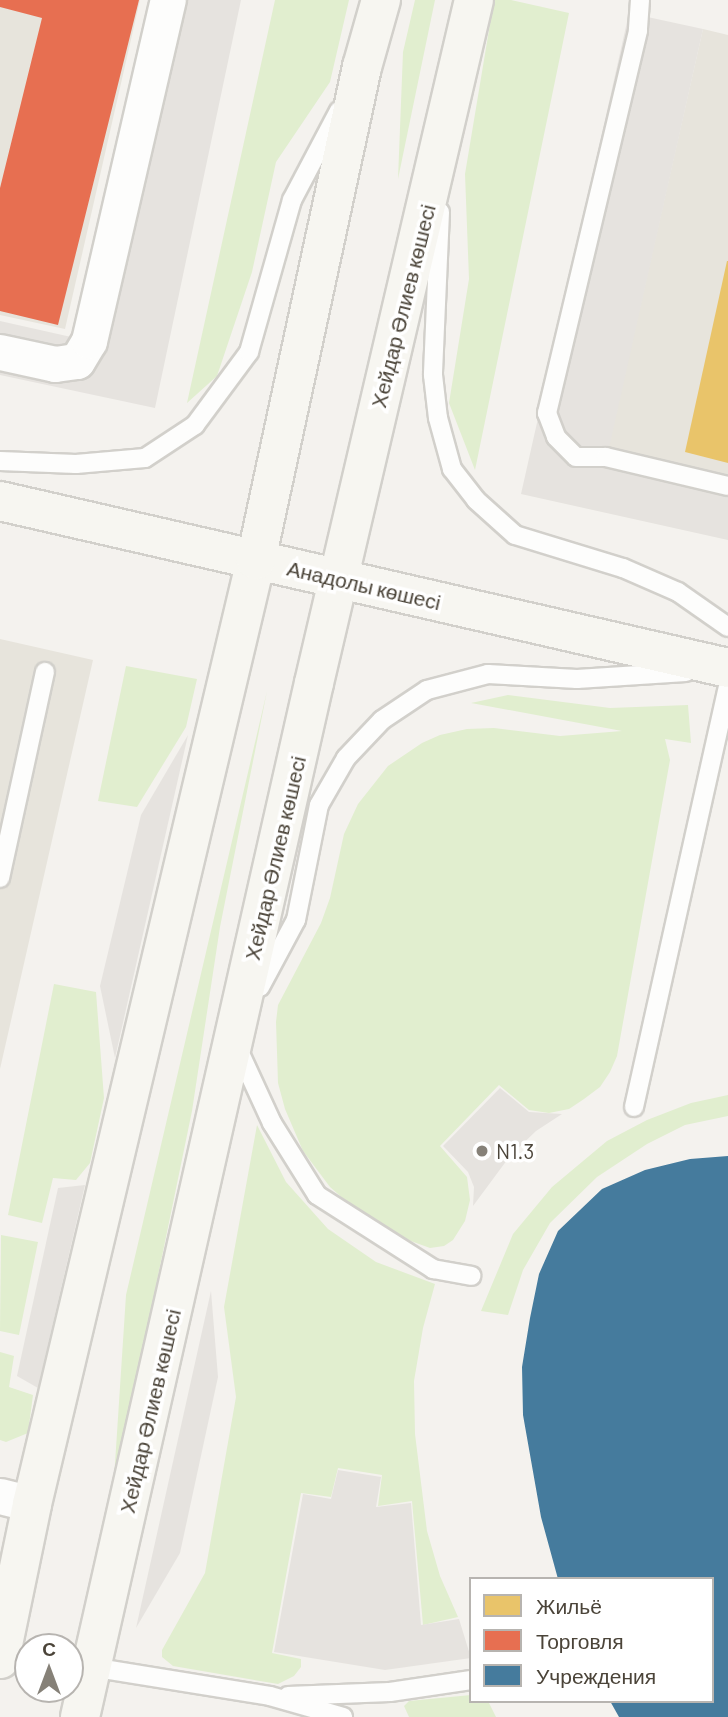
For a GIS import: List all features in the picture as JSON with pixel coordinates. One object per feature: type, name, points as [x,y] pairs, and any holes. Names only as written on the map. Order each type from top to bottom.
[{"type":"street","points":[[0,352],[55,364],[77,361],[89,341],[168,0]]},
{"type":"street","points":[[0,1659],[16,1500],[256,560],[362,67],[381,0]]},
{"type":"street","name":"Хейдар Әлиев көшесі","points":[[80,1717],[474,0]]},
{"type":"street","name":"Анадолы көшесі","points":[[0,501],[728,668]]},
{"type":"lane","points":[[640,0],[638,32],[547,413],[556,437],[576,457],[606,457],[728,486]]},
{"type":"lane","points":[[0,461],[76,464],[145,458],[195,425],[249,352],[292,200],[362,67]]},
{"type":"lane","points":[[443,142],[433,375],[438,418],[452,469],[476,500],[515,535],[623,568],[678,592],[728,627]]},
{"type":"lane","points":[[471,1276],[433,1269],[317,1195],[272,1123],[234,1040],[275,955],[296,920],[319,804],[346,758],[382,720],[427,690],[488,674],[577,679],[728,668]]},
{"type":"lane","points":[[0,878],[45,672]]},
{"type":"lane","points":[[634,1107],[728,688]]},
{"type":"lane","points":[[91,1667],[270,1696],[343,1717]]},
{"type":"lane","points":[[270,1696],[390,1692],[469,1680]]},
{"type":"shaded area","points":[[0,0],[140,0],[65,329],[0,315]]},
{"type":"shaded area","points":[[168,0],[241,0],[155,408],[0,375],[0,321],[89,341]]},
{"type":"shaded area","points":[[629,13],[703,29],[607,457],[728,484],[728,540],[521,494]]},
{"type":"shaded area","points":[[703,29],[728,35],[728,484],[606,457]]},
{"type":"shaded area","points":[[0,639],[93,660],[0,1069]]},
{"type":"shaded area","points":[[188,735],[115,1058],[100,986],[141,815]]},
{"type":"shaded area","name":"N1.3","points":[[500,1088],[529,1112],[562,1114],[536,1131],[510,1156],[473,1206],[474,1187],[468,1172],[443,1146]]},
{"type":"shaded area","points":[[85,1185],[38,1388],[17,1376],[58,1188]]},
{"type":"shaded area","points":[[211,1291],[218,1377],[180,1553],[136,1628]]},
{"type":"shaded area","points":[[338,1470],[381,1477],[376,1507],[411,1503],[421,1625],[459,1619],[469,1658],[385,1670],[274,1652],[303,1494],[331,1499]]},
{"type":"green space","points":[[275,0],[349,0],[330,82],[276,162],[252,272],[217,376],[187,403]]},
{"type":"green space","points":[[415,0],[435,0],[398,179],[403,52]]},
{"type":"green space","points":[[494,0],[511,0],[569,13],[475,470],[449,403],[469,279],[465,174]]},
{"type":"green space","points":[[126,666],[197,679],[186,727],[137,807],[98,801]]},
{"type":"green space","points":[[267,691],[220,927],[192,1111],[113,1494],[126,1295]]},
{"type":"green space","points":[[508,695],[610,708],[688,705],[691,743],[665,739],[670,760],[617,1056],[610,1072],[600,1087],[584,1099],[569,1109],[549,1113],[529,1110],[499,1085],[440,1146],[467,1177],[470,1200],[465,1221],[453,1240],[444,1246],[430,1248],[397,1236],[363,1216],[330,1187],[303,1151],[285,1109],[278,1083],[278,1005],[321,923],[330,898],[344,834],[358,804],[388,766],[422,743],[440,735],[467,729],[494,728],[560,736],[622,731],[471,703]]},
{"type":"green space","points":[[54,984],[96,992],[104,1098],[90,1163],[76,1180],[53,1178],[42,1223],[8,1215]]},
{"type":"green space","points":[[728,1095],[728,1116],[685,1125],[647,1144],[597,1177],[550,1223],[523,1270],[508,1315],[481,1311],[513,1234],[552,1187],[607,1141],[647,1120],[691,1103]]},
{"type":"green space","points":[[257,1125],[286,1182],[328,1229],[376,1262],[435,1284],[423,1328],[414,1381],[415,1434],[427,1531],[440,1576],[458,1617],[423,1625],[412,1501],[378,1506],[382,1475],[338,1468],[331,1497],[301,1493],[272,1653],[301,1659],[301,1667],[294,1676],[278,1684],[173,1666],[162,1657],[162,1650],[205,1573],[236,1397],[224,1307]]},
{"type":"green space","points":[[1,1235],[38,1242],[19,1335],[0,1331]]},
{"type":"green space","points":[[0,1352],[14,1356],[9,1387],[33,1395],[28,1433],[6,1442],[0,1440]]},
{"type":"green space","points":[[469,1695],[469,1703],[489,1703],[496,1717],[409,1717],[404,1706],[409,1701]]},
{"type":"building: Жильё","points":[[728,261],[728,463],[685,452]]},
{"type":"building: Торговля","points":[[0,0],[139,0],[58,325],[0,311],[0,188],[42,18],[0,7]]},
{"type":"building: Учреждения","points":[[728,1156],[728,1717],[619,1717],[611,1703],[714,1703],[714,1577],[557,1577],[541,1517],[523,1415],[522,1367],[539,1274],[558,1231],[602,1189],[645,1170],[690,1159]]},
{"type":"place","name":"N1.3","points":[[482,1151]]}]
